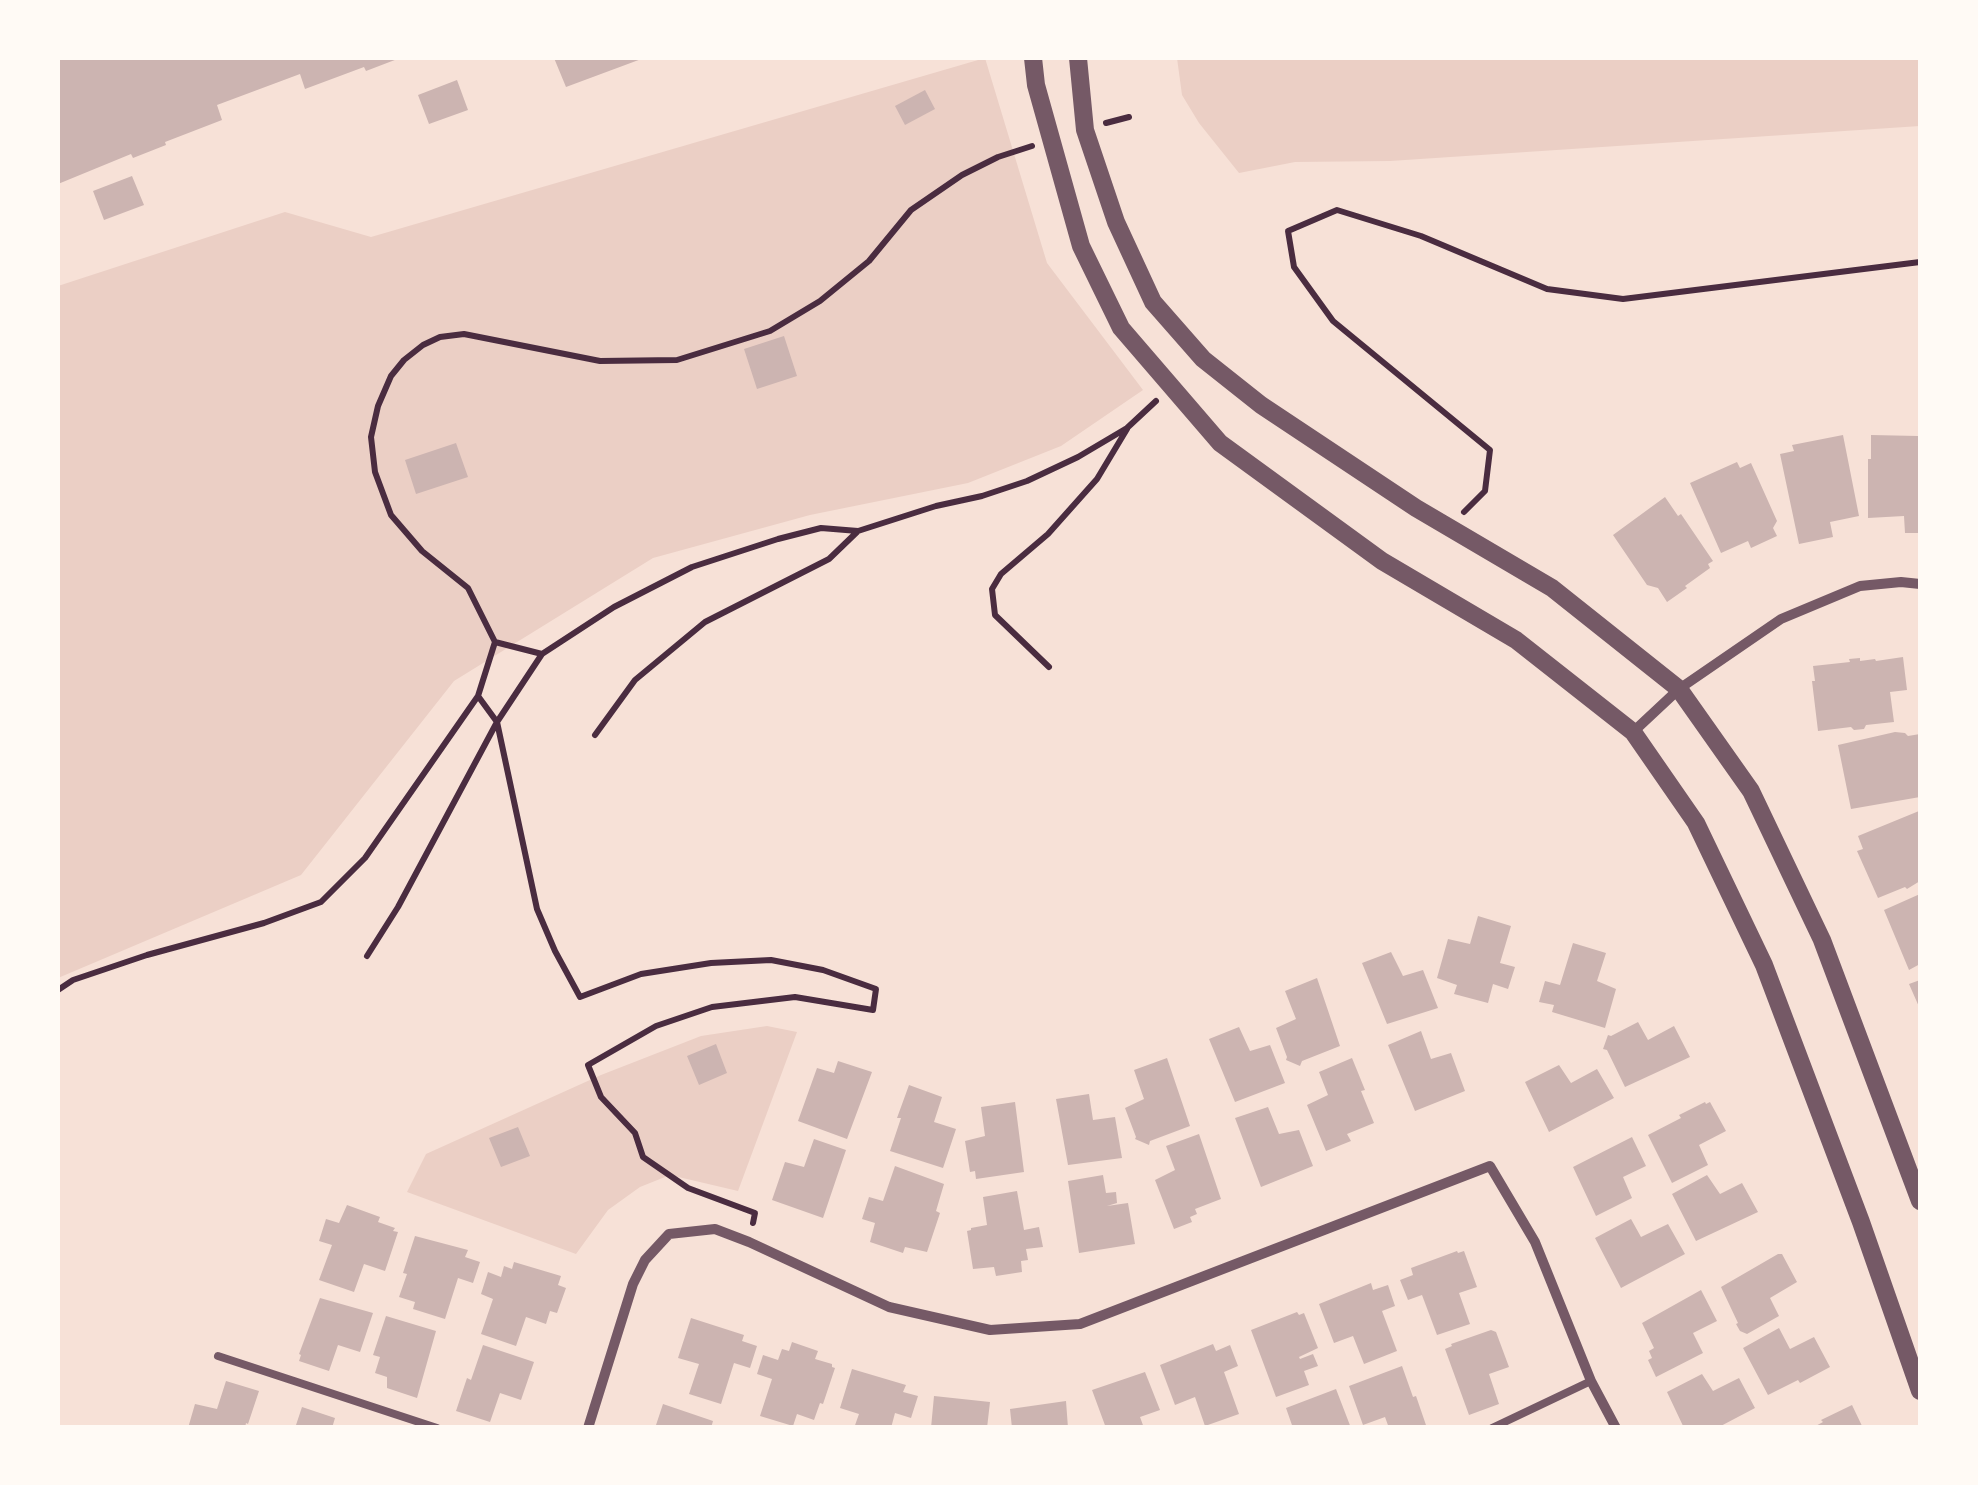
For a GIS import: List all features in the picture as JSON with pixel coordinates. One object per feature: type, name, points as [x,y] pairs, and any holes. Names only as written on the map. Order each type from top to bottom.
[{"type":"street","points":[[1034,58],[1036,85],[1081,246],[1121,328],[1170,388],[1220,444],[1382,561],[1516,640],[1633,732],[1696,823],[1764,965],[1920,1390]]},
{"type":"street","points":[[1078,58],[1085,130],[1116,222],[1153,302],[1203,359],[1260,405],[1448,527],[1552,588],[1679,689],[1751,791],[1822,940],[1920,1201]]},
{"type":"street","points":[[1633,732],[1679,689],[1781,620],[1860,586],[1920,584]]},
{"type":"street","points":[[588,1428],[634,1284],[645,1260],[668,1234],[714,1229],[888,1308],[990,1330],[1080,1324],[1490,1166],[1535,1242],[1591,1381],[1616,1428]]},
{"type":"lane","points":[[218,1356],[437,1428]]},
{"type":"lane","points":[[1492,1428],[1591,1381]]},
{"type":"path","points":[[1085,130],[1129,117]]},
{"type":"path","points":[[58,990],[73,980],[321,902],[364,858],[478,696],[495,642],[468,588],[422,551],[390,515],[375,472],[372,436],[378,406],[390,376],[404,360],[440,338],[464,334],[600,361],[676,360],[770,331],[820,301],[869,260],[911,210],[962,175],[998,157],[1051,140]]},
{"type":"path","points":[[1448,527],[1485,490],[1490,450],[1333,322],[1294,267],[1288,231],[1337,210],[1421,236],[1546,289],[1624,299],[1920,262]]},
{"type":"path","points":[[367,956],[398,907],[498,722],[542,654],[614,607],[692,567],[821,528],[858,531],[1027,481],[1127,428],[1170,388]]},
{"type":"path","points":[[1049,667],[995,615],[992,588],[1001,574],[1048,534],[1097,479],[1127,428]]},
{"type":"path","points":[[596,735],[636,680],[705,622],[829,559],[858,531]]},
{"type":"path","points":[[495,642],[542,654]]},
{"type":"path","points":[[478,696],[498,722],[537,909],[580,997],[641,974],[711,963],[771,960],[824,970],[876,990],[873,1010],[796,997],[712,1007],[656,1026],[588,1065],[601,1097],[636,1132],[643,1157],[688,1188],[755,1213],[749,1242]]},
{"type":"shaded area","points":[[985,58],[1047,263],[1143,390],[1061,446],[968,483],[810,515],[653,558],[454,681],[301,875],[58,978],[58,286],[285,212],[371,237]]},
{"type":"shaded area","points":[[1177,58],[1920,58],[1920,126],[1390,161],[1295,162],[1239,173],[1182,95]]},
{"type":"shaded area","points":[[767,1026],[797,1032],[738,1191],[670,1175],[640,1187],[608,1210],[576,1254],[407,1192],[426,1154],[601,1075],[701,1036]]},
{"type":"building","points":[[58,58],[400,58],[305,89],[300,74],[217,105],[222,120],[133,158],[131,154],[58,184]]},
{"type":"building","points":[[554,58],[644,58],[566,87]]},
{"type":"building","points":[[457,80],[468,110],[429,124],[418,95]]},
{"type":"building","points":[[925,90],[935,109],[905,125],[895,106]]},
{"type":"building","points":[[132,176],[144,205],[104,220],[93,191]]},
{"type":"building","points":[[784,336],[797,376],[757,389],[744,349]]},
{"type":"building","points":[[1843,435],[1859,516],[1830,522],[1833,537],[1799,544],[1780,454],[1794,451],[1792,445]]},
{"type":"building","points":[[1871,435],[1920,438],[1920,533],[1905,533],[1904,516],[1868,518]]},
{"type":"building","points":[[456,443],[468,477],[416,494],[405,460]]},
{"type":"building","points":[[1737,462],[1740,468],[1751,463],[1777,521],[1773,528],[1777,536],[1751,548],[1748,541],[1721,553],[1690,483]]},
{"type":"building","points":[[1665,497],[1713,561],[1708,564],[1710,568],[1667,602],[1658,588],[1647,585],[1613,535]]},
{"type":"building","points":[[1903,657],[1907,690],[1890,692],[1894,722],[1866,725],[1864,729],[1818,731],[1813,666],[1850,662],[1849,659]]},
{"type":"building","points":[[1895,732],[1920,734],[1920,797],[1851,809],[1838,745]]},
{"type":"building","points":[[1919,811],[1920,881],[1878,898],[1857,851],[1863,849],[1858,836]]},
{"type":"building","points":[[1920,894],[1920,964],[1909,970],[1884,910]]},
{"type":"building","points":[[1478,916],[1511,926],[1500,963],[1515,967],[1508,989],[1493,984],[1488,1003],[1454,994],[1457,985],[1437,978],[1448,939],[1470,944]]},
{"type":"building","points":[[1573,943],[1606,953],[1597,981],[1616,989],[1605,1028],[1552,1012],[1554,1005],[1539,1002],[1545,981],[1560,985]]},
{"type":"building","points":[[1391,952],[1403,976],[1423,970],[1438,1008],[1387,1024],[1362,963]]},
{"type":"building","points":[[1317,978],[1340,1046],[1302,1061],[1300,1066],[1286,1060],[1276,1028],[1296,1019],[1285,991]]},
{"type":"building","points":[[1920,980],[1920,1009],[1909,984]]},
{"type":"building","points":[[1638,1022],[1648,1040],[1674,1026],[1690,1057],[1625,1087],[1603,1049],[1608,1035]]},
{"type":"building","points":[[1239,1027],[1250,1051],[1270,1045],[1285,1083],[1235,1102],[1209,1039]]},
{"type":"building","points":[[1421,1031],[1431,1059],[1451,1053],[1465,1091],[1415,1111],[1388,1045]]},
{"type":"building","points":[[716,1044],[727,1073],[699,1085],[687,1056]]},
{"type":"building","points":[[1167,1058],[1190,1126],[1150,1141],[1149,1145],[1135,1139],[1125,1108],[1144,1099],[1134,1070]]},
{"type":"building","points":[[1352,1058],[1374,1123],[1347,1134],[1351,1141],[1326,1151],[1307,1105],[1328,1095],[1319,1072]]},
{"type":"building","points":[[838,1061],[872,1072],[847,1139],[798,1121],[817,1068],[834,1073]]},
{"type":"building","points":[[1559,1065],[1571,1083],[1597,1069],[1614,1098],[1549,1132],[1525,1082]]},
{"type":"building","points":[[909,1085],[942,1097],[934,1122],[956,1129],[943,1168],[890,1151]]},
{"type":"building","points":[[1089,1094],[1093,1120],[1115,1117],[1122,1158],[1068,1165],[1056,1099]]},
{"type":"building","points":[[1015,1102],[1024,1172],[976,1179],[975,1171],[970,1172],[965,1141],[985,1136],[981,1107]]},
{"type":"building","points":[[1710,1102],[1726,1131],[1699,1145],[1708,1165],[1672,1183],[1648,1135]]},
{"type":"building","points":[[1268,1107],[1279,1134],[1299,1130],[1313,1166],[1261,1187],[1235,1118]]},
{"type":"building","points":[[518,1127],[530,1156],[501,1167],[489,1138]]},
{"type":"building","points":[[1199,1134],[1221,1199],[1195,1209],[1197,1214],[1190,1217],[1192,1222],[1174,1229],[1155,1180],[1175,1170],[1166,1146]]},
{"type":"building","points":[[1632,1137],[1646,1166],[1623,1177],[1632,1198],[1596,1216],[1573,1167]]},
{"type":"building","points":[[814,1139],[846,1150],[823,1218],[772,1200],[785,1162],[804,1167]]},
{"type":"building","points":[[895,1166],[944,1184],[936,1211],[940,1213],[927,1252],[905,1247],[903,1253],[870,1242],[875,1223],[862,1219],[869,1197],[883,1201]]},
{"type":"building","points":[[1103,1175],[1106,1193],[1116,1192],[1117,1203],[1107,1206],[1128,1203],[1135,1244],[1079,1253],[1068,1181]]},
{"type":"building","points":[[1707,1175],[1720,1194],[1742,1183],[1758,1212],[1696,1241],[1672,1194]]},
{"type":"building","points":[[1017,1191],[1024,1230],[1039,1227],[1043,1247],[1026,1249],[1028,1260],[1021,1261],[1022,1272],[996,1276],[994,1267],[973,1269],[967,1231],[987,1225],[983,1197]]},
{"type":"building","points":[[347,1205],[380,1217],[378,1222],[398,1232],[385,1271],[364,1264],[354,1292],[319,1280],[332,1245],[319,1241],[326,1219],[339,1223]]},
{"type":"building","points":[[1631,1219],[1641,1237],[1668,1224],[1685,1254],[1621,1288],[1595,1238]]},
{"type":"building","points":[[415,1236],[468,1250],[465,1257],[480,1262],[473,1283],[458,1278],[445,1319],[413,1309],[415,1302],[399,1297]]},
{"type":"building","points":[[1464,1251],[1477,1287],[1459,1293],[1470,1324],[1437,1335],[1422,1295],[1408,1300],[1400,1280],[1413,1275],[1411,1268]]},
{"type":"building","points":[[1782,1254],[1797,1282],[1770,1298],[1779,1316],[1747,1334],[1740,1331],[1721,1287]]},
{"type":"building","points":[[514,1262],[561,1276],[558,1285],[566,1288],[557,1313],[550,1311],[546,1324],[526,1317],[516,1346],[481,1334],[493,1299],[481,1294],[488,1272],[501,1277],[504,1266],[512,1269]]},
{"type":"building","points":[[1371,1283],[1373,1290],[1388,1285],[1395,1306],[1382,1311],[1397,1351],[1364,1364],[1353,1336],[1334,1343],[1319,1304]]},
{"type":"building","points":[[1701,1290],[1717,1321],[1693,1333],[1703,1353],[1656,1377],[1648,1360],[1652,1358],[1649,1351],[1654,1348],[1642,1323]]},
{"type":"building","points":[[320,1298],[373,1313],[360,1352],[338,1345],[329,1371],[299,1361]]},
{"type":"building","points":[[1297,1312],[1304,1313],[1318,1348],[1299,1357],[1313,1354],[1318,1366],[1304,1371],[1309,1385],[1276,1397],[1251,1330]]},
{"type":"building","points":[[386,1316],[436,1331],[417,1398],[387,1388],[387,1377],[375,1373],[380,1357],[373,1355]]},
{"type":"building","points":[[691,1318],[744,1335],[742,1341],[757,1346],[750,1368],[734,1363],[721,1404],[689,1394],[699,1364],[678,1358]]},
{"type":"building","points":[[1779,1328],[1790,1349],[1814,1337],[1830,1367],[1768,1395],[1743,1348]]},
{"type":"building","points":[[1491,1330],[1496,1332],[1509,1367],[1489,1374],[1499,1404],[1469,1415],[1445,1349]]},
{"type":"building","points":[[792,1342],[818,1351],[815,1359],[835,1368],[814,1420],[797,1414],[793,1426],[760,1416],[772,1379],[757,1374],[763,1355],[778,1360],[782,1349],[789,1351]]},
{"type":"building","points":[[1213,1344],[1216,1351],[1230,1345],[1238,1366],[1224,1372],[1239,1414],[1205,1426],[1195,1397],[1175,1405],[1160,1365]]},
{"type":"building","points":[[483,1345],[534,1362],[521,1400],[500,1393],[490,1422],[456,1411]]},
{"type":"building","points":[[1402,1366],[1427,1428],[1389,1428],[1385,1417],[1363,1425],[1349,1386]]},
{"type":"building","points":[[852,1369],[906,1385],[903,1392],[918,1396],[911,1418],[895,1413],[891,1428],[854,1428],[859,1414],[840,1408]]},
{"type":"building","points":[[1145,1372],[1160,1410],[1140,1417],[1144,1428],[1106,1428],[1092,1390]]},
{"type":"building","points":[[1702,1374],[1713,1391],[1739,1378],[1755,1408],[1717,1428],[1684,1428],[1667,1392]]},
{"type":"building","points":[[226,1381],[259,1391],[245,1428],[188,1428],[195,1404],[217,1409]]},
{"type":"building","points":[[1336,1389],[1351,1428],[1293,1428],[1286,1408]]},
{"type":"building","points":[[934,1396],[990,1402],[987,1428],[931,1428]]},
{"type":"building","points":[[1066,1401],[1068,1428],[1012,1428],[1010,1409]]},
{"type":"building","points":[[663,1404],[713,1421],[711,1428],[655,1428]]},
{"type":"building","points":[[1852,1405],[1863,1428],[1812,1428],[1821,1420]]},
{"type":"building","points":[[302,1407],[335,1418],[332,1428],[295,1428]]}]
